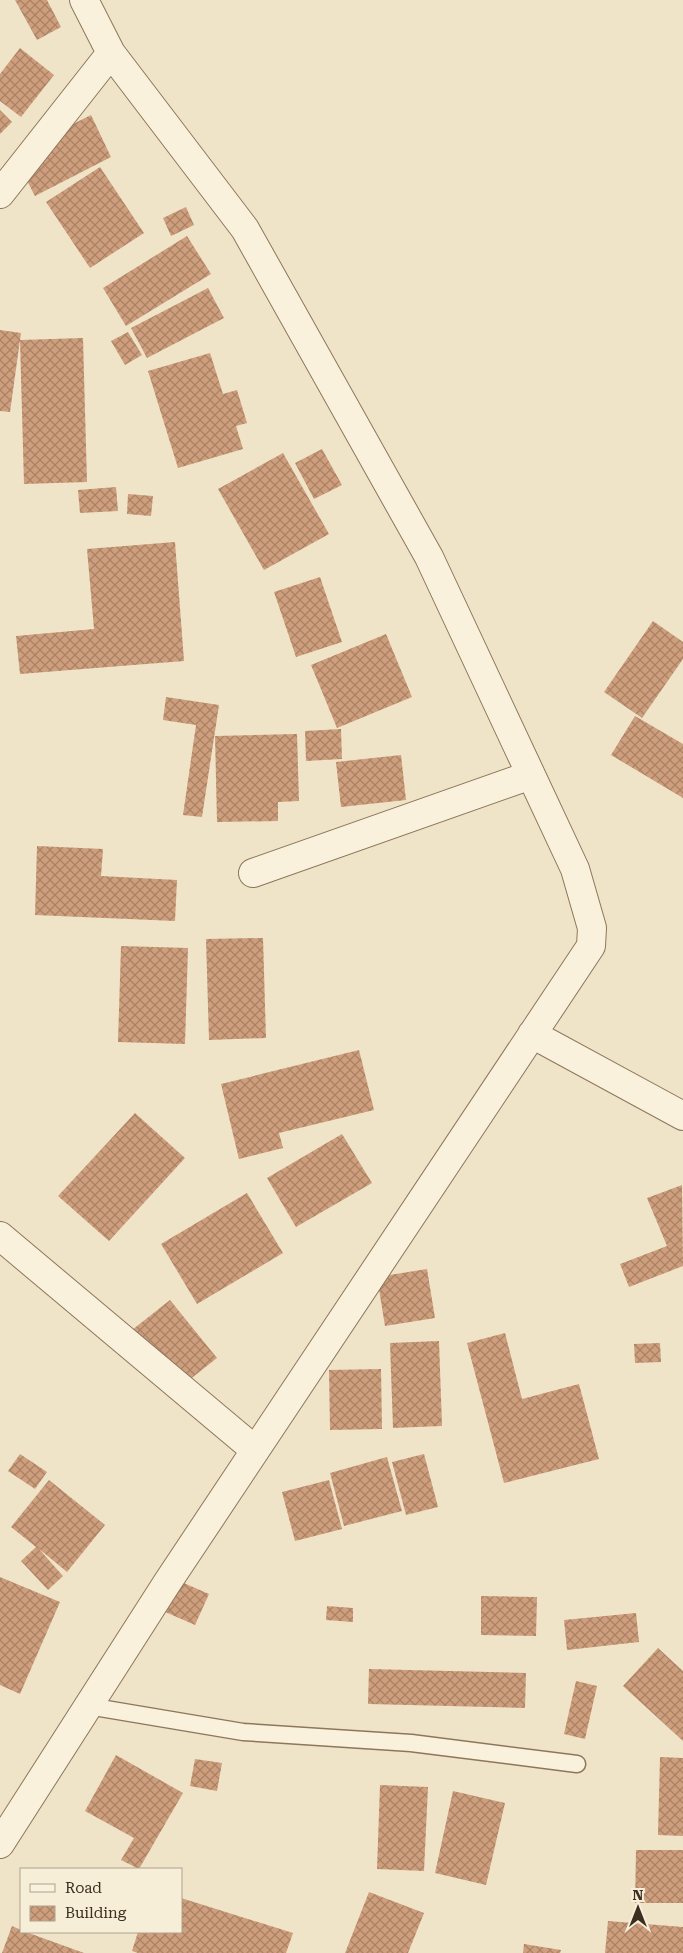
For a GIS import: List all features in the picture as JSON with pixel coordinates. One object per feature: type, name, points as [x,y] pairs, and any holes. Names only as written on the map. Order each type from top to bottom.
[{"type":"street","points":[[0,1844],[255,1450],[591,946],[592,928],[575,869],[429,557],[245,229],[111,53],[84,0]]},
{"type":"street","points":[[0,194],[111,53]]},
{"type":"street","points":[[253,873],[531,775]]},
{"type":"street","points":[[532,1034],[683,1116]]},
{"type":"street","points":[[0,1236],[255,1450]]},
{"type":"lane","points":[[88,1706],[244,1732],[411,1743],[576,1764]]},
{"type":"building","points":[[15,0],[47,0],[61,27],[37,40]]},
{"type":"building","points":[[20,48],[54,75],[21,117],[0,101],[0,74]]},
{"type":"building","points":[[0,110],[12,122],[0,134]]},
{"type":"building","points":[[91,115],[111,157],[35,196],[13,154]]},
{"type":"building","points":[[100,167],[144,233],[90,268],[46,202]]},
{"type":"building","points":[[186,207],[194,225],[171,236],[163,218]]},
{"type":"building","points":[[187,236],[211,274],[126,326],[103,288]]},
{"type":"building","points":[[208,288],[224,318],[147,358],[131,328]]},
{"type":"building","points":[[0,330],[21,333],[10,412],[0,411]]},
{"type":"building","points":[[128,332],[142,355],[125,365],[111,341]]},
{"type":"building","points":[[83,338],[87,482],[24,484],[20,340]]},
{"type":"building","points":[[210,353],[223,394],[237,390],[247,423],[236,426],[243,449],[178,468],[148,371]]},
{"type":"building","points":[[322,449],[342,485],[314,499],[295,463]]},
{"type":"building","points":[[283,453],[329,534],[264,570],[218,489]]},
{"type":"building","points":[[116,487],[118,511],[80,513],[78,490]]},
{"type":"building","points":[[128,494],[153,496],[151,516],[127,514]]},
{"type":"building","points":[[175,542],[184,661],[20,674],[16,636],[94,629],[87,549]]},
{"type":"building","points":[[320,577],[342,642],[296,657],[274,592]]},
{"type":"building","points":[[653,621],[683,642],[683,659],[642,718],[604,692]]},
{"type":"building","points":[[386,634],[412,697],[337,728],[311,665]]},
{"type":"building","points":[[166,697],[219,705],[202,817],[183,815],[196,725],[163,720]]},
{"type":"building","points":[[635,716],[683,744],[683,798],[611,755]]},
{"type":"building","points":[[341,729],[342,759],[306,761],[305,731]]},
{"type":"building","points":[[297,734],[299,801],[278,802],[278,821],[217,822],[215,736]]},
{"type":"building","points":[[401,755],[406,800],[341,807],[336,762]]},
{"type":"building","points":[[37,846],[103,849],[101,876],[177,880],[175,921],[35,915]]},
{"type":"building","points":[[263,938],[266,1038],[209,1040],[206,939]]},
{"type":"building","points":[[121,946],[188,948],[185,1044],[118,1042]]},
{"type":"building","points":[[359,1050],[374,1110],[279,1133],[283,1148],[239,1159],[221,1084]]},
{"type":"building","points":[[135,1113],[185,1158],[109,1241],[58,1196]]},
{"type":"building","points":[[342,1134],[372,1183],[296,1227],[267,1178]]},
{"type":"building","points":[[682,1185],[683,1266],[629,1287],[620,1264],[667,1246],[647,1198]]},
{"type":"building","points":[[247,1193],[283,1253],[197,1304],[161,1244]]},
{"type":"building","points":[[427,1269],[435,1318],[385,1326],[377,1277]]},
{"type":"building","points":[[170,1300],[217,1358],[179,1388],[132,1330]]},
{"type":"building","points":[[505,1333],[522,1399],[579,1384],[599,1459],[504,1483],[467,1343]]},
{"type":"building","points":[[439,1341],[442,1426],[393,1428],[390,1343]]},
{"type":"building","points":[[660,1343],[661,1362],[635,1363],[634,1344]]},
{"type":"building","points":[[381,1369],[382,1429],[330,1430],[329,1370]]},
{"type":"building","points":[[20,1454],[47,1472],[35,1489],[8,1471]]},
{"type":"building","points":[[424,1454],[438,1507],[406,1515],[392,1462]]},
{"type":"building","points":[[387,1457],[402,1511],[344,1526],[330,1473]]},
{"type":"building","points":[[49,1480],[105,1525],[67,1572],[38,1548],[63,1576],[48,1590],[21,1561],[36,1547],[11,1527]]},
{"type":"building","points":[[329,1480],[342,1529],[295,1541],[282,1492]]},
{"type":"building","points":[[0,1577],[60,1602],[20,1694],[0,1685]]},
{"type":"building","points":[[177,1580],[209,1594],[195,1625],[163,1611]]},
{"type":"building","points":[[481,1596],[537,1597],[536,1636],[481,1635]]},
{"type":"building","points":[[327,1606],[353,1608],[353,1622],[326,1620]]},
{"type":"building","points":[[636,1613],[639,1642],[567,1650],[564,1620]]},
{"type":"building","points":[[658,1648],[683,1671],[683,1741],[623,1686]]},
{"type":"building","points":[[369,1669],[526,1673],[525,1708],[368,1704]]},
{"type":"building","points":[[576,1681],[597,1686],[585,1739],[564,1734]]},
{"type":"building","points":[[116,1755],[183,1793],[140,1868],[121,1860],[134,1838],[85,1811]]},
{"type":"building","points":[[660,1757],[683,1758],[683,1836],[658,1835]]},
{"type":"building","points":[[195,1759],[222,1763],[217,1791],[190,1786]]},
{"type":"building","points":[[380,1785],[428,1787],[424,1871],[377,1869]]},
{"type":"building","points":[[453,1791],[505,1803],[486,1885],[435,1873]]},
{"type":"building","points":[[636,1850],[683,1850],[683,1903],[635,1903]]},
{"type":"building","points":[[369,1892],[424,1913],[408,1953],[345,1953]]},
{"type":"building","points":[[182,1898],[293,1933],[286,1953],[138,1953],[132,1951],[138,1933],[182,1933]]},
{"type":"building","points":[[608,1921],[683,1927],[683,1953],[605,1953]]},
{"type":"building","points":[[12,1926],[20,1930],[20,1933],[29,1933],[84,1953],[2,1953]]},
{"type":"building","points":[[524,1944],[561,1950],[560,1953],[523,1953]]}]
